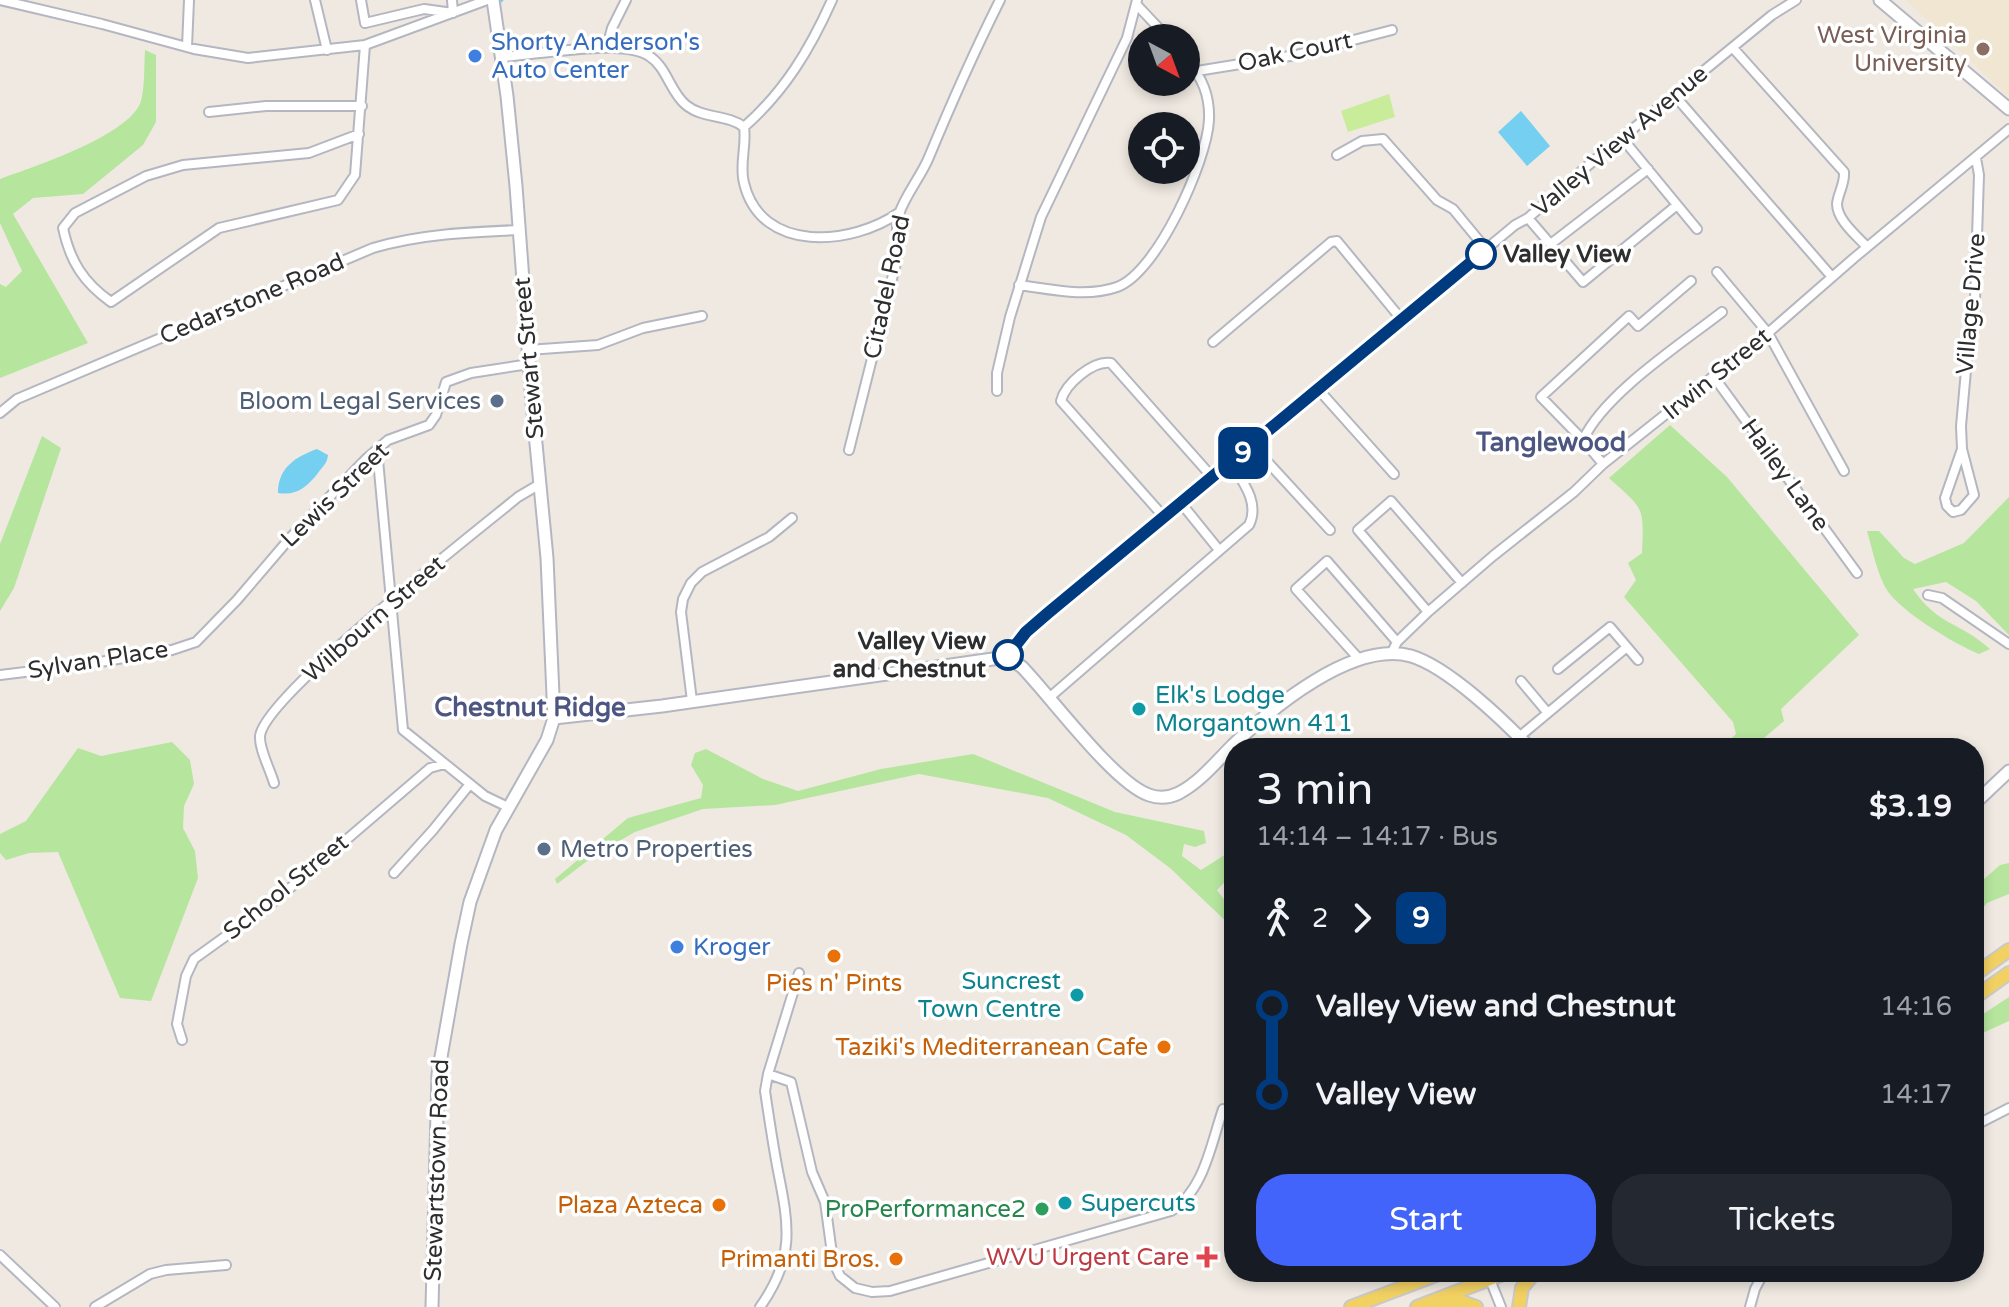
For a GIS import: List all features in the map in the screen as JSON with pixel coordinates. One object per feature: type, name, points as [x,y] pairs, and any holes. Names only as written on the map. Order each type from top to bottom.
[{"type":"main road","points":[[1984,968],[2009,950]]},
{"type":"main road","points":[[1984,991],[2009,973]]},
{"type":"main road","points":[[1351,1307],[1417,1282]]},
{"type":"main road","points":[[1417,1307],[1472,1282]]},
{"type":"main road","points":[[1519,1307],[1522,1288],[1527,1282]]},
{"type":"main road","points":[[1425,1307],[1459,1301],[1476,1307]]},
{"type":"street","points":[[0,0],[187,47],[248,58],[365,45],[490,0]]},
{"type":"street","points":[[187,47],[189,0]]},
{"type":"street","points":[[315,0],[327,50]]},
{"type":"street","points":[[361,0],[365,23],[424,9],[453,13]]},
{"type":"street","points":[[452,0],[453,13]]},
{"type":"street","name":"Stewart Street","points":[[490,0],[502,57],[519,230],[551,616],[554,718]]},
{"type":"street","points":[[607,47],[612,28],[626,0]]},
{"type":"street","points":[[744,127],[764,109],[797,69],[832,0]]},
{"type":"street","name":"Citadel Road","points":[[849,450],[897,259],[899,243],[896,228],[900,212],[1000,0]]},
{"type":"street","name":"Valley View Avenue","points":[[1007,657],[1026,632],[1164,517],[1515,225],[1528,218],[1772,15],[1796,0]]},
{"type":"street","points":[[1880,0],[2009,109]]},
{"type":"street","points":[[1137,2],[1156,24]]},
{"type":"street","points":[[997,391],[997,373],[1019,285],[1041,217],[1127,38],[1137,2]]},
{"type":"street","name":"Oak Court","points":[[1200,71],[1296,55],[1392,30]]},
{"type":"street","points":[[359,134],[309,153],[183,165],[146,176],[75,213],[63,228],[68,252],[91,288],[111,302],[219,228],[338,200],[355,175],[362,106],[365,45]]},
{"type":"street","points":[[502,57],[607,47],[634,50],[650,56],[684,104],[695,111],[738,122],[744,127],[743,180],[756,209],[771,227],[814,238],[835,237],[862,232],[900,212]]},
{"type":"street","points":[[1733,48],[1844,172],[1837,205],[1840,216],[1867,247]]},
{"type":"street","points":[[1019,285],[1061,291],[1097,291],[1117,287],[1148,264],[1172,221],[1205,148],[1209,119],[1207,90],[1200,77]]},
{"type":"street","points":[[1675,96],[1832,277]]},
{"type":"street","points":[[209,112],[266,106],[362,106]]},
{"type":"street","name":"Irwin Street","points":[[1395,647],[1428,612],[1574,492],[1603,464],[1768,333],[2009,129]]},
{"type":"street","points":[[1622,138],[1697,229]]},
{"type":"street","points":[[1337,155],[1362,141],[1383,139],[1437,200],[1453,209],[1486,249]]},
{"type":"street","name":"Village Drive","points":[[1962,449],[1945,498],[1953,512],[1961,510],[1974,495],[1962,449],[1963,390],[1974,330],[1976,298],[1979,175],[1976,158]]},
{"type":"street","points":[[1552,243],[1648,169]]},
{"type":"street","points":[[1528,218],[1583,282],[1677,205]]},
{"type":"street","name":"Cedarstone Road","points":[[0,413],[17,399],[373,248],[399,240],[463,232],[519,230]]},
{"type":"street","points":[[1213,342],[1331,242],[1337,241],[1402,320]]},
{"type":"street","points":[[1717,272],[1768,333],[1844,471]]},
{"type":"street","points":[[1603,464],[1541,397],[1629,316],[1638,326],[1691,281]]},
{"type":"street","points":[[1583,440],[1590,425],[1613,399],[1722,312]]},
{"type":"street","points":[[528,350],[598,345],[643,328],[702,316]]},
{"type":"street","points":[[1164,517],[1061,401],[1062,394],[1088,370],[1104,362],[1111,363],[1213,478]]},
{"type":"street","name":"Lewis Street","points":[[196,642],[290,538],[377,449],[388,440],[429,425],[436,415],[446,382],[471,373],[529,364]]},
{"type":"street","name":"Hailey Lane","points":[[1714,377],[1857,573]]},
{"type":"street","points":[[1318,389],[1394,474]]},
{"type":"street","points":[[1252,445],[1330,530]]},
{"type":"street","points":[[377,449],[403,730],[485,796],[508,807]]},
{"type":"street","points":[[1050,697],[1249,525],[1254,515],[1248,492],[1231,463]]},
{"type":"street","name":"Wilbourn Street","points":[[274,783],[260,737],[264,724],[279,702],[344,640],[518,497],[540,484]]},
{"type":"street","points":[[1428,612],[1358,530],[1391,501],[1462,583]]},
{"type":"street","points":[[1181,503],[1219,550]]},
{"type":"street","points":[[692,701],[681,612],[691,583],[702,572],[769,537],[792,518]]},
{"type":"street","points":[[1359,659],[1296,589],[1327,561],[1395,647],[1452,679],[1519,737],[1627,647]]},
{"type":"street","points":[[1928,595],[1942,598],[2009,644]]},
{"type":"street","points":[[1558,669],[1610,627],[1638,660]]},
{"type":"street","name":"Sylvan Place","points":[[0,675],[172,650],[196,642]]},
{"type":"street","points":[[1242,738],[1285,701],[1311,684],[1359,659],[1395,647]]},
{"type":"street","points":[[554,718],[1007,657],[1022,667],[1114,769],[1133,787],[1150,796],[1165,798],[1180,793],[1224,755]]},
{"type":"street","points":[[1521,681],[1547,712]]},
{"type":"street","name":"Stewartstown Road","points":[[432,1307],[438,1074],[470,902],[496,830],[547,740],[554,718]]},
{"type":"street","name":"School Street","points":[[182,1040],[177,1024],[186,976],[194,959],[276,900],[430,768],[444,764]]},
{"type":"street","points":[[1984,795],[2009,771]]},
{"type":"street","points":[[394,873],[470,784]]},
{"type":"street","points":[[760,1307],[773,1290],[785,1259],[788,1226],[765,1091],[799,973]]},
{"type":"street","points":[[768,1074],[791,1082],[812,1172],[825,1202],[833,1261],[840,1276],[855,1288],[872,1292],[905,1287],[1171,1211],[1194,1192],[1224,1109]]},
{"type":"street","points":[[1984,1121],[2009,1108]]},
{"type":"street","points":[[0,1255],[55,1307]]},
{"type":"street","points":[[95,1307],[150,1274],[226,1265]]},
{"type":"street","points":[[1491,1282],[1501,1307]]},
{"type":"street","points":[[1750,1307],[1759,1282]]},
{"type":"shaded area","name":"West Virginia University","points":[[1906,0],[2009,0],[2009,97]]},
{"type":"green space","points":[[145,50],[156,55],[156,122],[143,145],[83,194],[33,198],[13,214],[88,343],[0,378],[0,284],[6,287],[22,271],[0,223],[0,179],[79,148],[119,126],[133,114],[141,101]]},
{"type":"green space","points":[[1389,94],[1395,117],[1348,132],[1341,111]]},
{"type":"green space","points":[[1670,425],[1727,477],[1859,635],[1781,709],[1784,721],[1764,738],[1732,738],[1736,734],[1733,722],[1624,597],[1636,580],[1628,563],[1642,553],[1642,517],[1635,503],[1609,478]]},
{"type":"green space","points":[[42,436],[61,448],[14,588],[0,611],[0,544]]},
{"type":"green space","points":[[2009,497],[2009,635],[1976,601],[1946,582],[1913,589],[1931,610],[1990,649],[1979,654],[1927,625],[1890,594],[1879,572],[1867,531],[1879,531],[1904,558],[1915,564],[1964,543]]},
{"type":"green space","points":[[172,742],[190,760],[194,784],[184,806],[183,828],[195,851],[198,878],[151,1001],[120,998],[58,852],[29,853],[6,860],[0,853],[0,834],[26,821],[78,748],[101,756]]},
{"type":"green space","points":[[706,749],[763,779],[798,791],[881,769],[973,754],[1115,812],[1204,831],[1206,843],[1195,847],[1184,844],[1182,856],[1201,870],[1224,855],[1224,883],[1217,890],[1224,899],[1224,919],[1170,868],[1126,835],[1048,798],[919,774],[775,805],[703,809],[635,832],[595,855],[557,884],[555,879],[628,818],[701,798],[703,785],[691,765],[695,753]]},
{"type":"green space","points":[[2009,863],[2009,894],[1984,906],[1984,879],[2000,865]]},
{"type":"green space","points":[[2009,997],[2009,1021],[1984,1032],[1984,1013]]},
{"type":"water","points":[[1521,111],[1550,146],[1527,166],[1498,132]]},
{"type":"water","points":[[317,449],[328,455],[326,463],[314,478],[296,492],[278,493],[281,477],[289,465]]},
{"type":"bus line","name":"9","points":[[1008,655],[1026,632],[1048,613],[1481,254]]},
{"type":"place","name":"West Virginia University","points":[[1983,49]]},
{"type":"place","name":"Shorty Anderson's Auto Center","points":[[475,56]]},
{"type":"place","name":"Valley View","points":[[1481,254]]},
{"type":"place","name":"Bloom Legal Services","points":[[497,401]]},
{"type":"place","name":"Valley View and Chestnut","points":[[1008,655]]},
{"type":"place","name":"Elk's Lodge Morgantown 411","points":[[1139,709]]},
{"type":"place","name":"Metro Properties","points":[[544,849]]},
{"type":"place","name":"Kroger","points":[[677,947]]},
{"type":"place","name":"Pies n' Pints","points":[[834,956]]},
{"type":"place","name":"Suncrest Town Centre","points":[[1077,995]]},
{"type":"place","name":"Taziki's Mediterranean Cafe","points":[[1164,1047]]},
{"type":"place","name":"Supercuts","points":[[1065,1203]]},
{"type":"place","name":"Plaza Azteca","points":[[719,1205]]},
{"type":"place","name":"ProPerformance2","points":[[1042,1209]]},
{"type":"place","name":"WVU Urgent Care","points":[[1207,1257]]},
{"type":"place","name":"Primanti Bros.","points":[[896,1259]]},
{"type":"district","name":"Tanglewood","points":[[1551,442]]},
{"type":"district","name":"Chestnut Ridge","points":[[530,707]]}]
